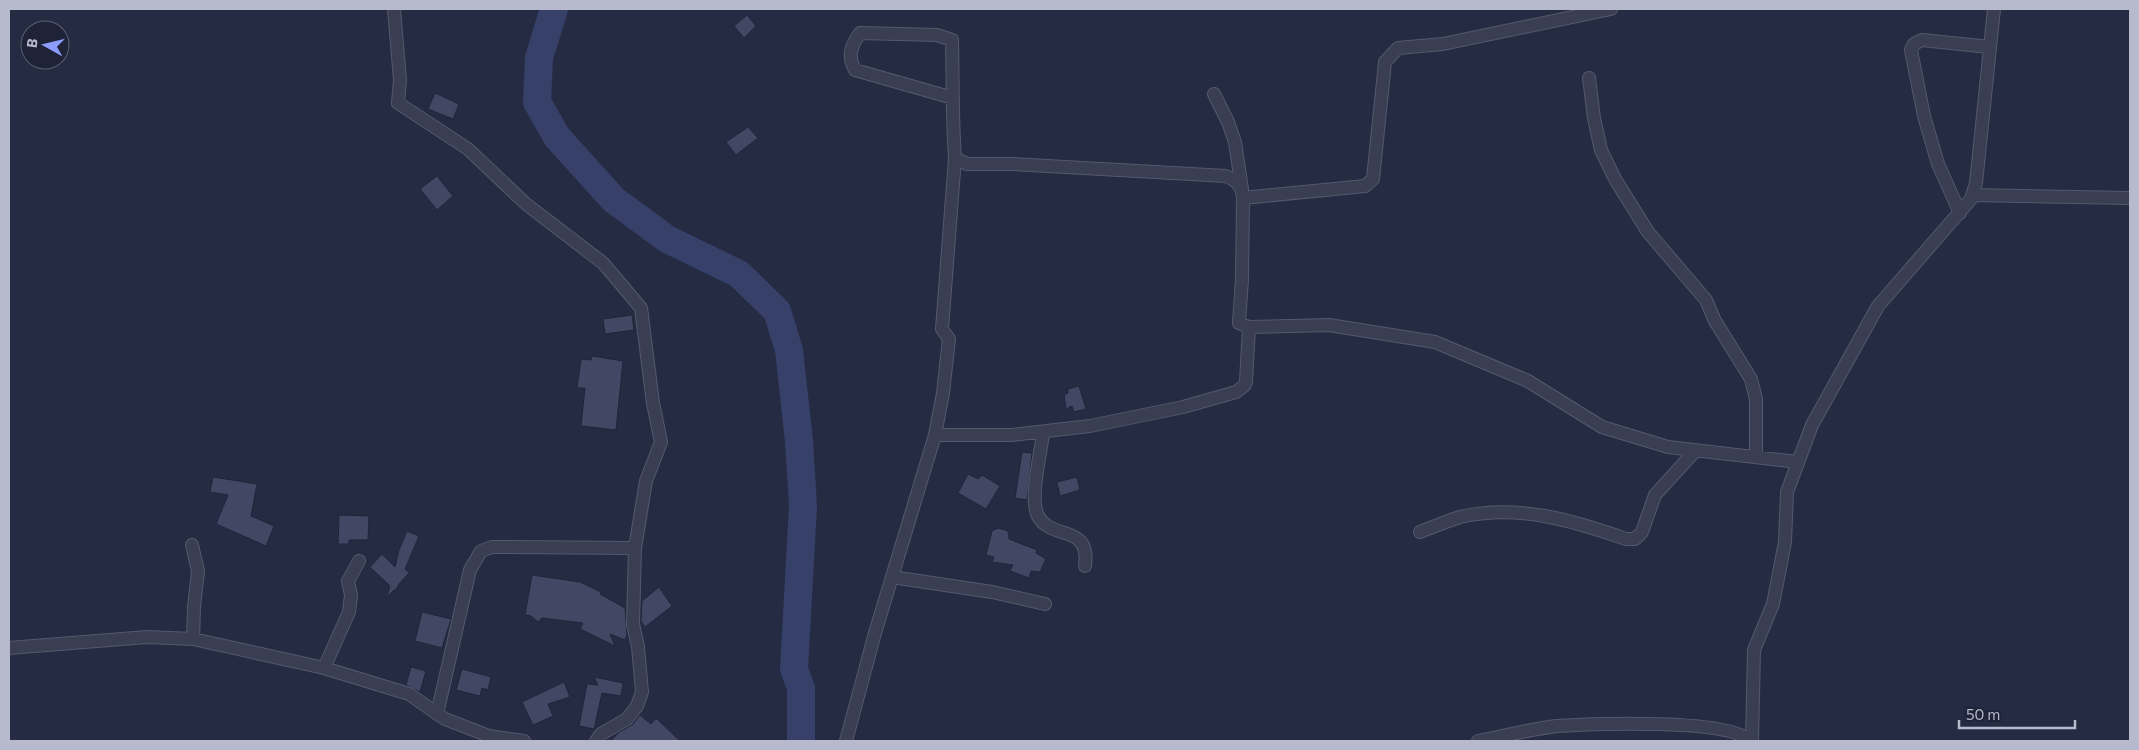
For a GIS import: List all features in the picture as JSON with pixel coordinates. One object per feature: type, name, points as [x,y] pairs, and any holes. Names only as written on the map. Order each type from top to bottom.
[{"type":"street","points":[[394,9],[400,80],[398,103],[468,149],[526,204],[604,264],[641,308],[653,403],[661,442],[646,482],[635,548],[633,624],[638,646],[642,692],[637,706],[627,719],[601,734],[596,741]]},
{"type":"street","points":[[1242,193],[1365,186],[1373,179],[1385,62],[1398,48],[1443,44],[1612,9]]},
{"type":"street","points":[[1478,741],[1556,726],[1661,723],[1738,733],[1751,741],[1754,650],[1773,604],[1785,542],[1787,492],[1812,425],[1878,306],[1960,213],[1972,194],[1976,183],[1994,9]]},
{"type":"street","points":[[846,741],[934,435],[942,393],[949,339],[942,328],[955,158],[952,125],[953,98],[952,40],[937,35],[860,33],[851,46],[849,61],[855,70],[953,98]]},
{"type":"street","points":[[1960,213],[1938,164],[1924,116],[1911,50],[1914,44],[1922,40],[1990,47]]},
{"type":"street","points":[[1589,78],[1594,118],[1601,150],[1614,179],[1648,232],[1706,300],[1714,321],[1751,380],[1756,399],[1756,457]]},
{"type":"street","points":[[1214,94],[1228,122],[1235,142],[1242,193],[1242,280],[1239,323],[1249,327],[1329,325],[1435,342],[1528,381],[1602,426],[1668,447],[1798,462]]},
{"type":"street","points":[[955,158],[966,164],[1013,164],[1226,176],[1236,181],[1242,193]]},
{"type":"street","points":[[1972,194],[2130,198]]},
{"type":"street","points":[[934,435],[1012,435],[1090,426],[1183,408],[1236,392],[1246,382],[1249,327]]},
{"type":"street","points":[[1043,432],[1035,497],[1037,515],[1048,526],[1080,540],[1086,550],[1085,566]]},
{"type":"street","points":[[1420,532],[1471,515],[1520,513],[1559,518],[1626,539],[1635,539],[1642,532],[1655,496],[1696,450]]},
{"type":"street","points":[[192,545],[198,571],[194,607],[194,639]]},
{"type":"street","points":[[437,714],[470,570],[481,550],[492,547],[635,548]]},
{"type":"street","points":[[324,668],[348,612],[351,595],[348,581],[358,561]]},
{"type":"street","points":[[892,577],[992,592],[1045,604]]},
{"type":"street","points":[[9,648],[147,637],[194,639],[324,668],[408,694],[445,719],[489,736],[524,741]]},
{"type":"building","points":[[747,15],[756,26],[744,38],[734,26]]},
{"type":"building","points":[[435,93],[459,104],[453,119],[428,109]]},
{"type":"building","points":[[748,127],[758,138],[736,155],[726,142]]},
{"type":"building","points":[[437,176],[453,196],[437,210],[420,189]]},
{"type":"building","points":[[632,315],[634,330],[605,334],[603,319]]},
{"type":"building","points":[[592,356],[623,361],[616,430],[581,426],[585,388],[577,388],[581,359],[591,360]]},
{"type":"building","points":[[1079,386],[1086,409],[1074,412],[1072,406],[1066,409],[1064,395],[1068,393],[1068,389]]},
{"type":"building","points":[[1022,452],[1032,453],[1027,500],[1015,498]]},
{"type":"building","points":[[968,474],[978,479],[982,475],[1000,486],[986,509],[958,493]]},
{"type":"building","points":[[213,477],[257,484],[251,516],[274,526],[266,546],[216,524],[228,495],[210,492]]},
{"type":"building","points":[[1077,477],[1080,490],[1060,496],[1057,482]]},
{"type":"building","points":[[339,515],[369,516],[368,540],[349,540],[349,544],[338,544]]},
{"type":"building","points":[[998,528],[1008,531],[1009,539],[1037,550],[1036,553],[1046,559],[1040,572],[1031,571],[1029,578],[1010,571],[1013,565],[992,562],[994,557],[986,555],[992,531]]},
{"type":"building","points":[[407,531],[419,536],[405,569],[409,573],[396,590],[387,597],[390,586],[370,567],[382,554],[395,567],[399,550]]},
{"type":"building","points":[[532,575],[580,582],[601,592],[600,594],[625,608],[627,635],[625,640],[610,634],[615,646],[580,629],[583,623],[542,618],[538,622],[531,616],[525,615]]},
{"type":"building","points":[[659,587],[672,606],[645,627],[641,621],[642,601]]},
{"type":"building","points":[[422,612],[451,619],[442,648],[415,641]]},
{"type":"building","points":[[411,667],[426,671],[420,692],[406,685]]},
{"type":"building","points":[[462,669],[491,677],[488,690],[482,688],[480,696],[456,690]]},
{"type":"building","points":[[594,677],[623,683],[621,696],[602,693],[594,729],[579,726],[587,684],[598,685]]},
{"type":"building","points":[[564,682],[570,697],[548,704],[553,716],[533,725],[522,702]]},
{"type":"building","points":[[640,715],[651,724],[656,718],[680,741],[611,741],[618,733],[633,724]]},
{"type":"waterway","points":[[554,9],[539,58],[537,102],[557,137],[614,200],[667,239],[739,274],[777,311],[789,350],[799,441],[803,506],[794,669],[801,688],[801,741]]}]
